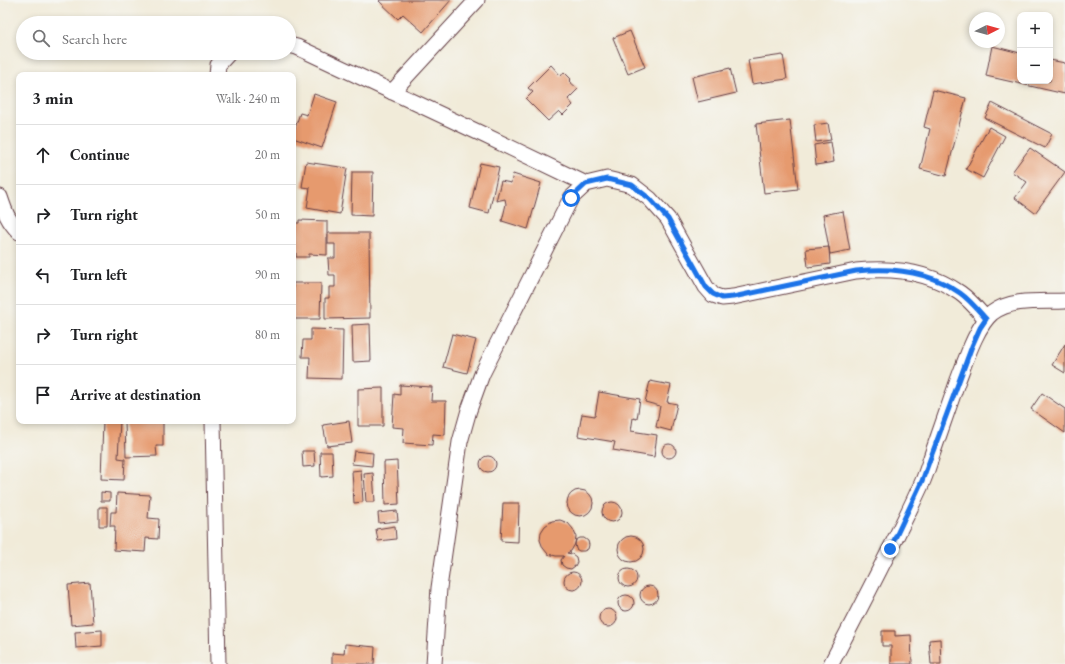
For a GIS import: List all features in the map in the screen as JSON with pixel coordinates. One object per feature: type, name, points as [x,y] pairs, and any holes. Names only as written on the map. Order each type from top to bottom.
[{"type":"street","points":[[392,92],[477,0]]},
{"type":"street","points":[[296,47],[586,184]]},
{"type":"street","points":[[217,72],[218,65],[223,60]]},
{"type":"street","points":[[434,664],[439,588],[460,442],[469,410],[482,374],[571,198],[586,184],[607,179],[632,185],[650,199],[668,219],[706,287],[713,294],[722,298],[856,271],[874,269],[893,270],[931,278],[948,286],[960,293],[975,306],[986,319]]},
{"type":"street","points":[[0,197],[5,212],[16,229]]},
{"type":"street","points":[[832,664],[890,549],[922,481],[980,328],[992,313],[1005,306],[1019,302],[1065,301]]},
{"type":"street","points":[[213,424],[218,664]]},
{"type":"building","points":[[451,0],[423,32],[403,14],[398,19],[379,1]]},
{"type":"building","points":[[630,31],[645,67],[628,74],[613,38]]},
{"type":"building","points":[[992,48],[1000,48],[1017,52],[1017,83],[986,76]]},
{"type":"building","points":[[783,55],[787,79],[752,84],[748,60]]},
{"type":"building","points":[[1053,61],[1065,63],[1065,94],[1021,84],[1053,84]]},
{"type":"building","points":[[551,65],[561,76],[564,72],[571,79],[569,81],[578,89],[568,99],[573,105],[563,115],[559,111],[548,121],[526,99],[533,92],[528,88]]},
{"type":"building","points":[[730,68],[736,93],[698,102],[692,77]]},
{"type":"building","points":[[933,90],[966,98],[946,176],[920,169],[930,129],[924,127]]},
{"type":"building","points":[[314,94],[337,102],[322,148],[296,139],[296,125],[300,113],[307,115]]},
{"type":"building","points":[[992,103],[1052,134],[1045,148],[985,118]]},
{"type":"building","points":[[790,120],[798,189],[764,193],[756,124]]},
{"type":"building","points":[[828,123],[831,140],[816,142],[814,125]]},
{"type":"building","points":[[989,127],[1005,136],[983,178],[966,169]]},
{"type":"building","points":[[831,142],[834,162],[816,165],[814,145]]},
{"type":"building","points":[[1030,148],[1065,172],[1035,213],[1015,198],[1027,182],[1012,172]]},
{"type":"building","points":[[306,162],[347,168],[340,214],[307,208],[310,188],[302,187]]},
{"type":"building","points":[[480,163],[499,167],[489,213],[470,208]]},
{"type":"building","points":[[352,172],[373,172],[372,216],[351,215]]},
{"type":"building","points":[[513,174],[541,183],[528,229],[502,221],[506,204],[505,199],[496,201],[501,181],[511,183]]},
{"type":"building","points":[[843,211],[850,250],[830,254],[823,215]]},
{"type":"building","points":[[299,220],[327,221],[327,255],[309,254],[309,257],[296,257],[296,223],[299,223]]},
{"type":"building","points":[[328,233],[369,233],[370,318],[325,319],[325,298],[329,298],[329,287],[335,287],[335,275],[329,275],[328,258],[335,258],[335,244],[328,244]]},
{"type":"building","points":[[829,247],[830,264],[808,267],[806,249]]},
{"type":"building","points":[[296,283],[321,283],[320,319],[296,319]]},
{"type":"building","points":[[370,324],[371,361],[353,362],[352,325]]},
{"type":"building","points":[[311,329],[343,330],[342,379],[309,378],[310,357],[302,357],[303,340],[311,340]]},
{"type":"building","points":[[452,334],[476,340],[467,373],[443,367]]},
{"type":"building","points":[[1065,344],[1065,373],[1052,365]]},
{"type":"building","points":[[650,381],[671,385],[667,402],[677,404],[671,431],[656,427],[660,406],[645,402]]},
{"type":"building","points":[[400,385],[432,387],[431,401],[446,401],[445,435],[433,434],[432,445],[403,443],[404,428],[392,427],[394,394],[400,395]]},
{"type":"building","points":[[383,388],[383,426],[358,426],[358,389]]},
{"type":"building","points":[[599,392],[640,399],[637,419],[633,418],[631,431],[657,435],[654,457],[613,450],[615,442],[578,436],[582,414],[595,416]]},
{"type":"building","points":[[1042,393],[1065,409],[1065,433],[1031,409]]},
{"type":"building","points":[[349,421],[352,443],[327,446],[323,425]]},
{"type":"building","points":[[103,424],[120,424],[118,458],[125,459],[124,480],[101,479]]},
{"type":"building","points":[[125,424],[163,424],[163,446],[156,446],[157,456],[126,457]]},
{"type":"building","points":[[666,444],[672,444],[676,448],[676,454],[672,458],[666,458],[662,454],[662,448]]},
{"type":"building","points":[[302,451],[314,451],[315,466],[303,467]]},
{"type":"building","points":[[354,451],[373,453],[372,466],[352,464]]},
{"type":"building","points":[[320,452],[332,452],[333,476],[321,477]]},
{"type":"building","points":[[488,456],[494,458],[496,464],[494,470],[488,472],[482,470],[480,464],[482,458]]},
{"type":"building","points":[[397,461],[399,504],[385,505],[384,462]]},
{"type":"building","points":[[361,470],[363,502],[354,503],[352,471]]},
{"type":"building","points":[[373,473],[375,502],[366,502],[364,474]]},
{"type":"building","points":[[580,490],[589,494],[593,503],[589,512],[580,516],[571,512],[567,503],[571,494]]},
{"type":"building","points":[[101,492],[110,493],[110,501],[101,501]]},
{"type":"building","points":[[117,493],[150,495],[148,518],[159,519],[158,539],[146,538],[145,552],[114,550],[115,526],[110,526],[111,512],[116,512]]},
{"type":"building","points":[[612,502],[619,505],[622,512],[619,519],[612,522],[605,519],[602,512],[605,505]]},
{"type":"building","points":[[503,503],[519,503],[518,542],[501,541]]},
{"type":"building","points":[[99,507],[107,507],[107,526],[99,526]]},
{"type":"building","points":[[397,511],[398,521],[379,523],[378,513]]},
{"type":"building","points":[[560,520],[568,523],[576,536],[575,544],[571,551],[567,553],[576,557],[577,562],[571,569],[562,565],[561,560],[564,556],[548,554],[543,548],[540,540],[541,532],[545,526],[552,521]]},
{"type":"building","points":[[395,526],[396,539],[378,541],[376,529]]},
{"type":"building","points":[[631,536],[640,540],[644,549],[640,558],[631,562],[622,558],[618,549],[622,540]]},
{"type":"building","points":[[584,538],[588,541],[589,545],[588,549],[579,551],[576,549],[576,540]]},
{"type":"building","points":[[624,569],[632,569],[637,574],[635,585],[632,587],[624,587],[619,582],[619,574]]},
{"type":"building","points":[[573,572],[579,575],[582,581],[579,587],[573,590],[567,587],[564,581],[567,575]]},
{"type":"building","points":[[90,583],[93,623],[71,625],[68,585]]},
{"type":"building","points":[[645,586],[653,586],[658,591],[656,602],[653,604],[645,604],[640,599],[640,591]]},
{"type":"building","points":[[626,595],[632,597],[634,603],[632,609],[626,611],[620,609],[618,603],[620,597]]},
{"type":"building","points":[[608,609],[614,612],[617,618],[614,624],[608,627],[602,624],[599,618],[602,612]]},
{"type":"building","points":[[102,630],[102,646],[76,648],[75,632]]},
{"type":"building","points":[[882,631],[895,631],[895,636],[911,635],[912,664],[891,664],[891,646],[882,646]]},
{"type":"building","points":[[940,639],[941,664],[931,664],[929,640]]},
{"type":"building","points":[[345,644],[375,647],[374,664],[332,664],[332,653],[344,654]]},
{"type":"route","points":[[571,198],[586,184],[607,179],[632,185],[650,199],[668,219],[706,287],[713,294],[722,298],[856,271],[874,269],[913,273],[931,278],[960,293],[975,306],[986,319],[980,328],[960,375],[922,481],[890,549]]}]
